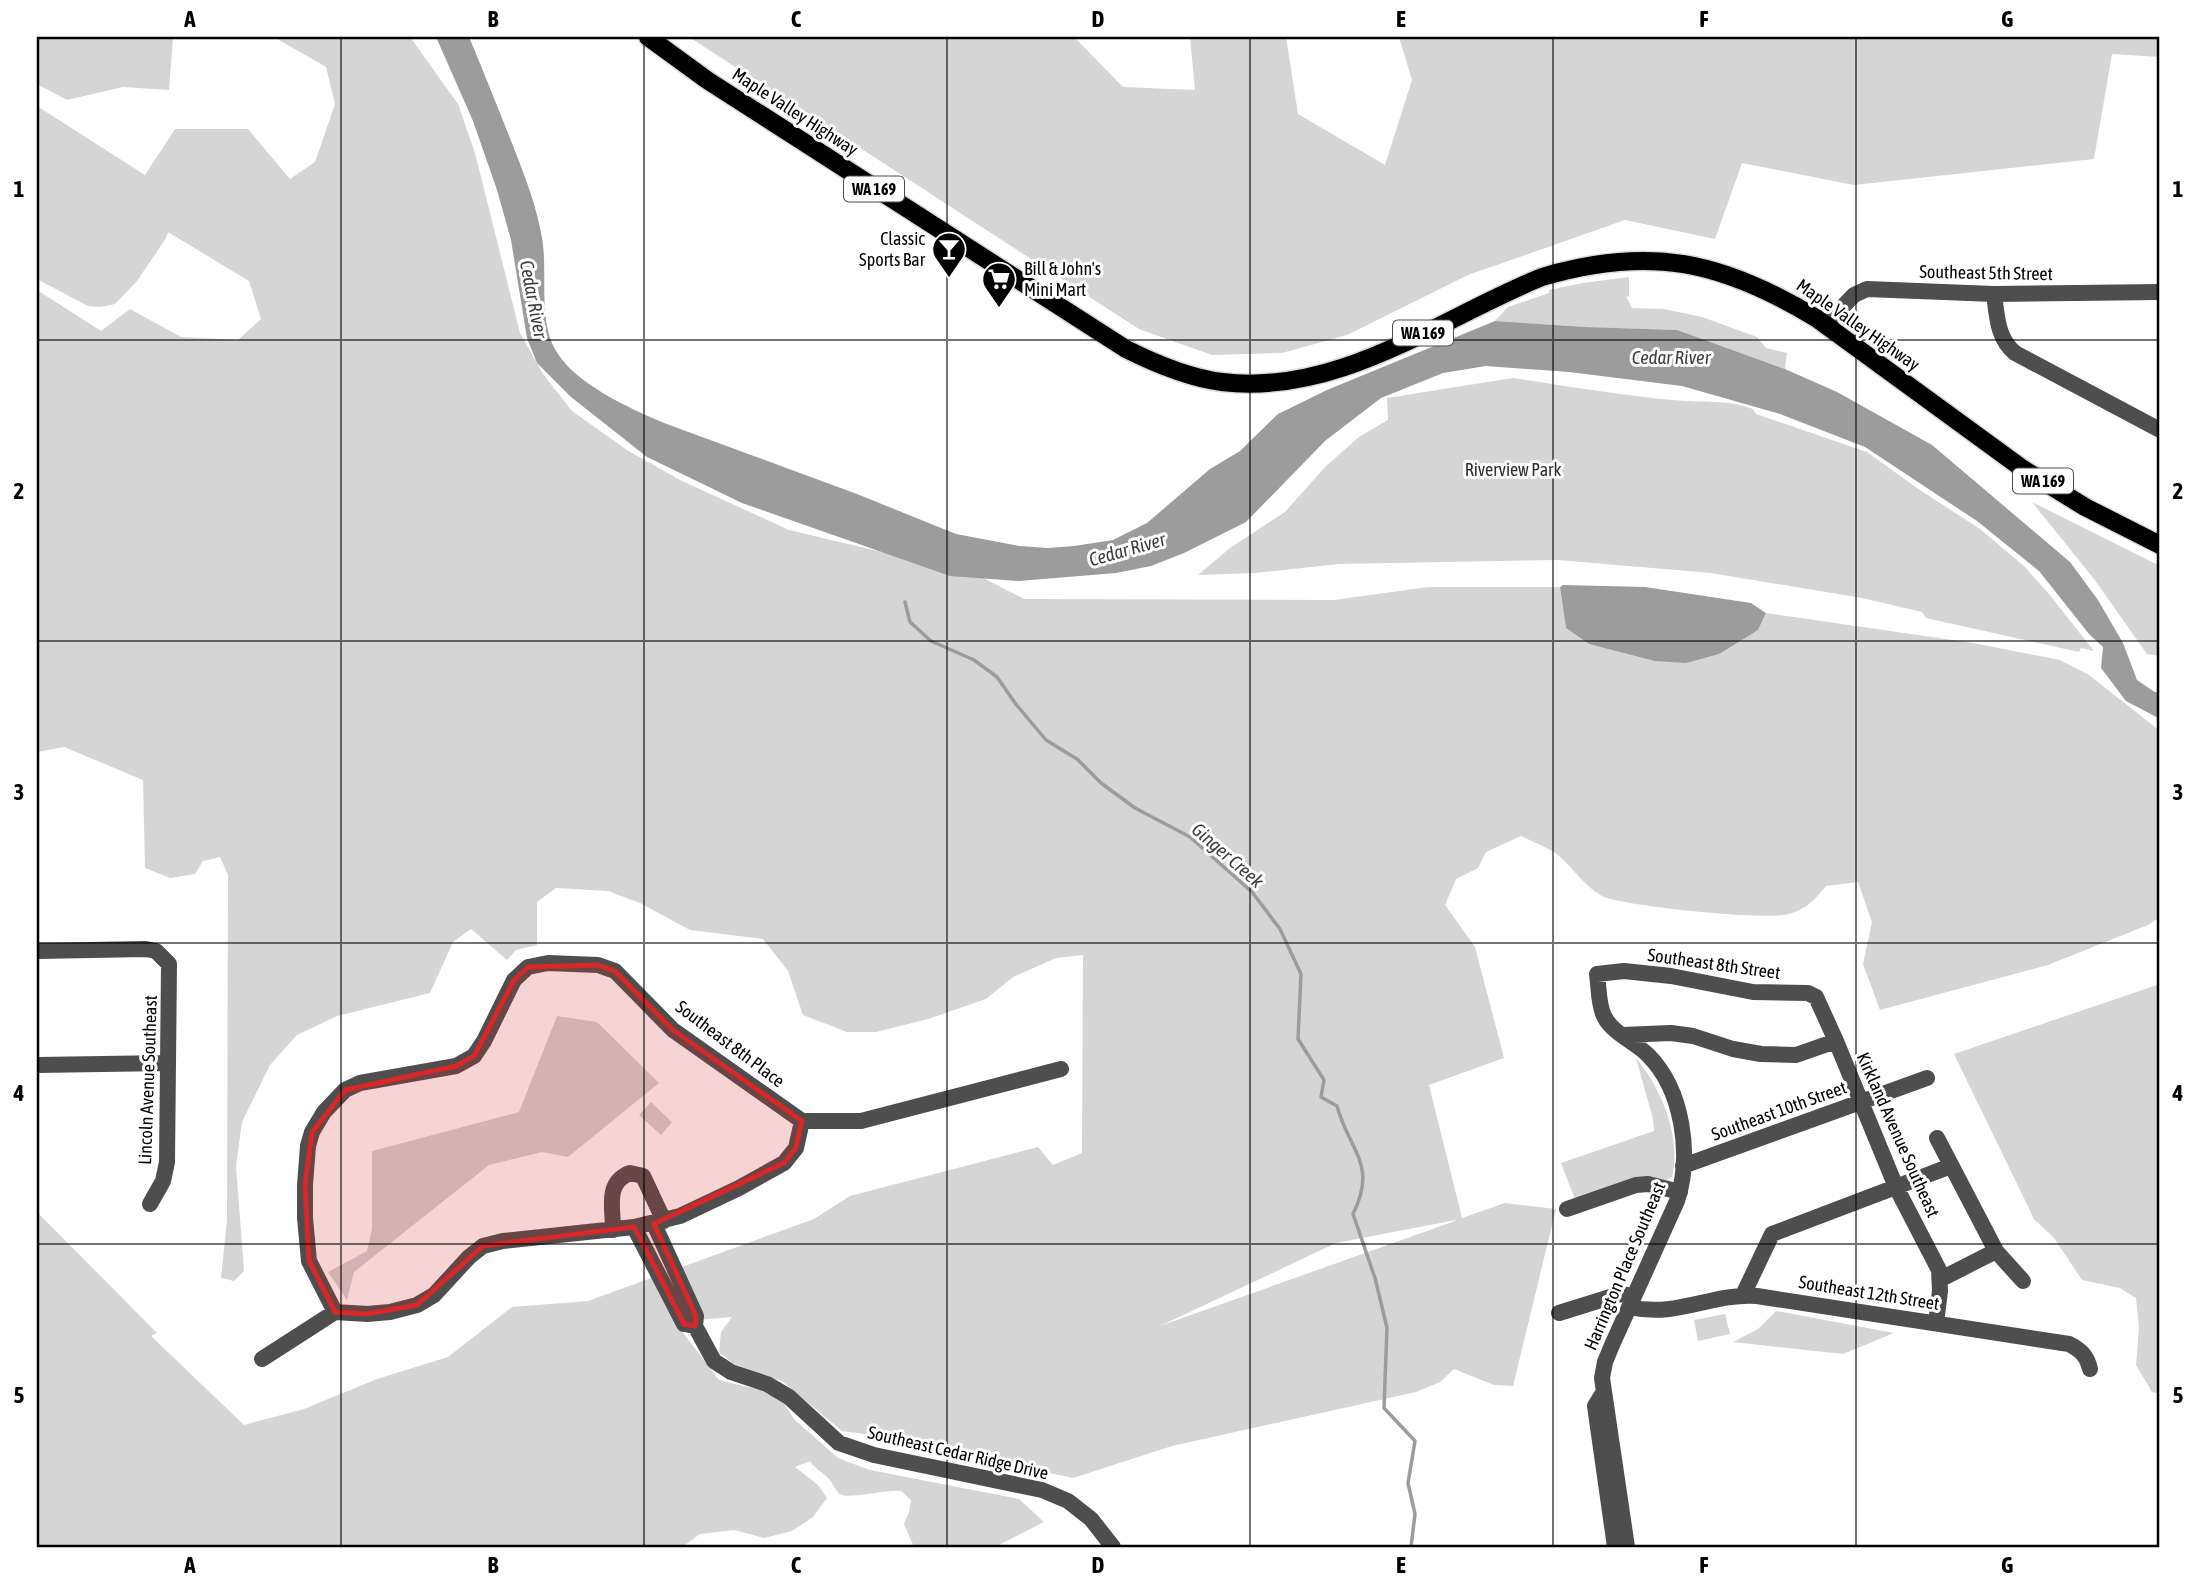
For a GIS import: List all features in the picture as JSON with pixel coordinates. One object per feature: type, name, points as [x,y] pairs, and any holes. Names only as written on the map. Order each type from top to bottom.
[{"type":"main road","name":"Maple Valley Highway","points":[[648,37],[740,102],[1126,349],[1169,369],[1221,382],[1287,382],[1350,366],[1542,277],[1570,268],[1617,261],[1656,261],[1707,269],[1761,287],[1825,325],[2023,469],[2085,507],[2160,544]]},
{"type":"street","name":"Southeast 5th Street","points":[[1825,325],[1854,295],[1867,289],[1994,294],[2160,292]]},
{"type":"street","points":[[1994,294],[2000,333],[2006,346],[2160,430]]},
{"type":"street","name":"Lincoln Avenue Southeast","points":[[37,951],[146,949],[156,951],[169,964],[171,975],[167,1162],[163,1181],[150,1204]]},
{"type":"street","name":"Southeast 8th Place","points":[[335,1312],[309,1261],[305,1185],[308,1146],[312,1132],[324,1112],[345,1090],[360,1083],[456,1066],[474,1056],[514,980],[528,967],[548,963],[598,965],[615,971],[673,1030],[802,1121]]},
{"type":"street","name":"Southeast 8th Street","points":[[1597,974],[1636,972],[1671,975],[1753,992],[1808,993],[1816,997],[1821,1004]]},
{"type":"street","name":"Harrington Place Southeast","points":[[1597,974],[1603,1016],[1648,1055],[1670,1088],[1681,1132],[1683,1166],[1680,1192],[1605,1362],[1603,1393],[1595,1406],[1615,1547]]},
{"type":"street","name":"Kirkland Avenue Southeast","points":[[1821,1004],[1896,1187],[1939,1270],[1941,1279],[1936,1323]]},
{"type":"street","points":[[1622,1035],[1671,1033],[1761,1054],[1796,1055],[1836,1041]]},
{"type":"street","points":[[37,1065],[168,1063]]},
{"type":"street","points":[[262,1359],[335,1312],[367,1314],[390,1312],[417,1305],[434,1294],[469,1257],[483,1247],[503,1241],[634,1227],[680,1216],[784,1163],[796,1148],[802,1121],[861,1121],[1061,1069]]},
{"type":"street","name":"Southeast 10th Street","points":[[1683,1166],[1927,1078]]},
{"type":"street","points":[[1937,1138],[1996,1251],[2023,1281]]},
{"type":"street","points":[[1743,1295],[1772,1234],[1951,1166]]},
{"type":"street","name":"Southeast Cedar Ridge Drive","points":[[613,1230],[613,1187],[616,1180],[630,1173],[643,1176],[696,1316],[695,1326],[714,1361],[731,1372],[767,1384],[789,1397],[839,1443],[874,1455],[1042,1490],[1068,1501],[1091,1519],[1113,1547]]},
{"type":"street","points":[[1567,1209],[1636,1185],[1648,1184],[1680,1192]]},
{"type":"street","name":"Southeast Cedar Ridge Drive","points":[[634,1227],[684,1324],[695,1326]]},
{"type":"street","points":[[1941,1279],[1996,1251]]},
{"type":"street","name":"Southeast 12th Street","points":[[1559,1313],[1620,1294],[1649,1311],[1668,1310],[1743,1295],[2069,1344],[2080,1349],[2088,1359],[2090,1369]]},
{"type":"street","name":"Harrington Place Southeast","points":[[1603,1393],[1608,1404],[1627,1547]]},
{"type":"highlighted area","points":[[598,965],[615,971],[673,1030],[802,1121],[796,1148],[784,1163],[654,1224],[696,1316],[695,1326],[684,1324],[634,1227],[483,1246],[417,1305],[367,1314],[335,1312],[309,1261],[305,1185],[312,1132],[345,1090],[456,1066],[474,1056],[514,980],[528,967]]},
{"type":"green space","points":[[37,37],[175,37],[169,90],[123,87],[67,100],[37,84]]},
{"type":"green space","points":[[274,37],[410,37],[458,104],[475,153],[520,333],[543,374],[572,411],[627,450],[680,480],[789,530],[966,569],[1024,599],[1334,600],[1428,587],[1560,587],[1566,628],[1589,644],[1758,630],[1766,613],[1973,643],[2060,660],[2089,675],[2160,731],[2160,917],[2148,925],[2048,965],[1880,1010],[1863,964],[1872,922],[1858,882],[1826,886],[1810,903],[1789,914],[1726,914],[1636,904],[1602,896],[1555,853],[1521,836],[1486,852],[1478,868],[1456,879],[1445,905],[1475,947],[1504,1058],[1429,1085],[1462,1218],[1505,1203],[1556,1209],[1513,1386],[1494,1385],[1454,1369],[1440,1382],[1416,1392],[1172,1446],[1073,1478],[968,1456],[901,1446],[880,1436],[842,1431],[782,1381],[734,1364],[719,1352],[721,1332],[732,1317],[675,1322],[719,1380],[760,1390],[783,1402],[794,1419],[838,1458],[870,1470],[1019,1499],[1044,1522],[995,1547],[914,1547],[904,1524],[911,1500],[901,1491],[844,1496],[810,1461],[795,1467],[818,1485],[827,1498],[813,1517],[792,1531],[764,1538],[734,1530],[700,1534],[682,1547],[37,1547],[37,1212],[157,1333],[151,1336],[244,1425],[304,1409],[377,1379],[448,1357],[512,1307],[588,1301],[814,1219],[850,1196],[1038,1147],[1053,1165],[1082,1153],[1083,955],[1056,958],[1013,977],[986,999],[928,1019],[876,1032],[847,1032],[803,1015],[788,971],[763,939],[690,930],[640,903],[608,891],[556,888],[537,902],[537,945],[516,950],[507,960],[471,929],[453,942],[430,993],[337,1016],[297,1035],[270,1065],[242,1122],[236,1166],[244,1271],[234,1281],[221,1278],[227,1220],[228,875],[220,857],[203,861],[195,874],[170,878],[145,868],[143,780],[64,747],[37,752],[37,290],[101,331],[130,309],[181,337],[238,340],[261,319],[249,281],[168,232],[137,281],[115,304],[88,306],[37,279],[37,106],[145,175],[175,129],[248,129],[290,179],[315,162],[335,104],[326,67]],"holes":[[[1455,1221],[1160,1326],[1336,1243]]]},
{"type":"green space","points":[[689,37],[1074,37],[1123,87],[1195,90],[1190,37],[1286,37],[1298,114],[1385,165],[1412,80],[1399,37],[2160,37],[2160,57],[2112,54],[2094,159],[1854,185],[1742,163],[1715,239],[1625,220],[1468,275],[1347,335],[1282,353],[1212,355],[1139,329]]},
{"type":"green space","points":[[1629,277],[1629,297],[1626,296],[1632,308],[1664,309],[1702,317],[1757,337],[1766,348],[1787,353],[1785,369],[1676,330],[1495,321],[1508,307],[1549,293],[1549,290]]},
{"type":"green space","name":"Riverview Park","points":[[1513,378],[1633,396],[1743,406],[1753,409],[1756,414],[1867,452],[1980,529],[2024,566],[2094,651],[2081,648],[2079,652],[1926,618],[1922,612],[1862,598],[1711,573],[1558,560],[1339,564],[1255,573],[1198,575],[1230,548],[1285,512],[1325,467],[1359,437],[1388,420],[1387,398]]},
{"type":"green space","points":[[2032,502],[2160,566],[2160,656],[2147,654],[2094,579]]},
{"type":"green space","points":[[2160,984],[2160,1394],[2152,1392],[2136,1365],[2139,1328],[2136,1298],[2120,1288],[2082,1280],[2054,1238],[2034,1219],[1954,1054]]},
{"type":"green space","points":[[557,1016],[597,1022],[659,1083],[568,1157],[542,1152],[489,1165],[354,1272],[347,1300],[328,1272],[367,1251],[372,1229],[372,1151],[519,1112]]},
{"type":"green space","points":[[1636,1058],[1661,1098],[1672,1130],[1672,1177],[1578,1200],[1574,1197],[1561,1163],[1654,1131]]},
{"type":"green space","points":[[651,1102],[672,1122],[661,1135],[639,1115]]},
{"type":"green space","points":[[1776,1311],[1894,1333],[1843,1354],[1733,1342],[1758,1329]]},
{"type":"green space","points":[[1725,1314],[1730,1334],[1698,1341],[1694,1320]]},
{"type":"water","name":"Cedar River","points":[[436,37],[469,37],[519,162],[540,227],[544,251],[545,309],[555,349],[563,361],[588,383],[619,402],[664,423],[857,494],[956,534],[1019,546],[1074,546],[1113,540],[1147,523],[1210,469],[1240,451],[1278,414],[1327,390],[1495,321],[1677,330],[1785,369],[1837,392],[1932,445],[2070,562],[2098,600],[2123,643],[2137,680],[2160,694],[2160,719],[2126,701],[2101,668],[2103,647],[2089,634],[2039,571],[1977,521],[1865,447],[1780,414],[1682,386],[1569,372],[1486,366],[1443,373],[1381,398],[1325,441],[1246,522],[1151,566],[1116,573],[1019,581],[950,576],[742,503],[647,457],[571,397],[537,363],[527,338],[511,240],[497,190],[473,121]]},
{"type":"water","points":[[1560,587],[1645,587],[1751,603],[1766,613],[1758,630],[1719,654],[1686,663],[1655,661],[1589,644],[1566,628]]},
{"type":"waterway","name":"Ginger Creek","points":[[905,602],[910,622],[931,641],[974,660],[997,677],[1046,740],[1077,759],[1101,783],[1135,808],[1190,837],[1252,892],[1280,929],[1301,974],[1298,1039],[1324,1080],[1321,1097],[1337,1106],[1362,1170],[1360,1197],[1353,1214],[1375,1278],[1387,1328],[1384,1408],[1415,1441],[1408,1483],[1415,1514],[1411,1547]]},
{"type":"place","name":"Classic Sports Bar","points":[[949,279]]},
{"type":"place","name":"Bill & John's Mini Mart","points":[[999,309]]}]
